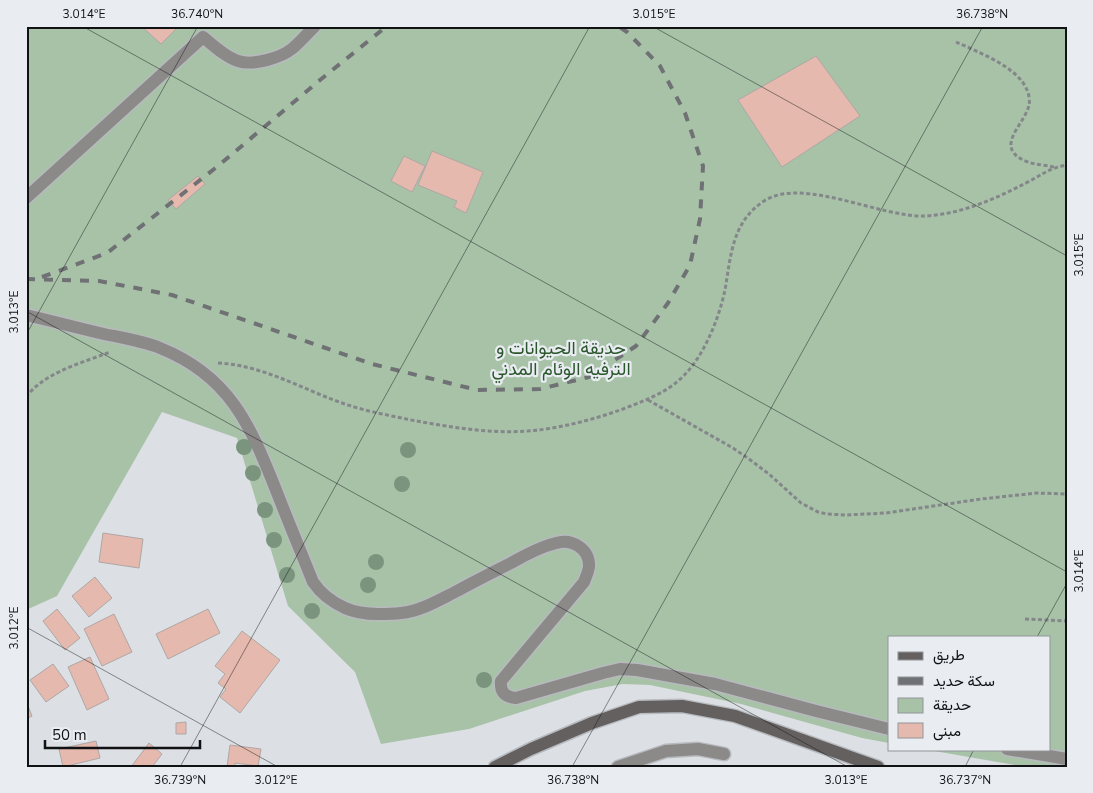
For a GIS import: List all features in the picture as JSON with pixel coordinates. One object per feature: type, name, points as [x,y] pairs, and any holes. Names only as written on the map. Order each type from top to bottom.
[{"type":"street","points":[[26,198],[203,38],[238,61],[251,62],[270,59],[292,49],[315,26]]},
{"type":"street","points":[[26,315],[159,348],[189,362],[202,371],[232,401],[247,423],[258,445],[313,582],[318,590],[353,612],[370,614],[402,613],[428,606],[536,549],[557,542],[576,544],[583,549],[588,556],[589,566],[584,582],[501,681],[504,694],[509,698],[516,698],[620,669],[637,670],[715,684],[816,712],[888,729]]},
{"type":"street","points":[[495,767],[531,749],[592,723],[639,708],[682,706],[735,716],[878,767]]},
{"type":"street","points":[[618,767],[666,751],[698,749],[724,754]]},
{"type":"street","points":[[1014,750],[1067,758]]},
{"type":"path","points":[[956,42],[1008,68],[1018,75],[1028,91],[1029,105],[1010,143],[1013,152],[1030,162],[1055,167],[1067,165]]},
{"type":"path","points":[[189,362],[231,364],[247,367],[344,404],[444,426],[489,431],[521,431],[544,430],[573,424],[647,400],[673,386],[683,377],[694,364],[708,340],[724,292],[730,256],[743,219],[766,200],[779,194],[810,194],[902,214],[926,216],[948,213],[990,201],[1030,182],[1055,167]]},
{"type":"path","points":[[26,397],[33,388],[44,380],[69,367],[113,351]]},
{"type":"path","points":[[647,400],[733,448],[769,474],[801,503],[818,512],[846,515],[886,513],[1037,493],[1067,494]]},
{"type":"path","points":[[1025,619],[1067,621]]},
{"type":"green space","name":"حديقة الحيوانات و الترفيه الوئام المدني","points":[[26,26],[1067,26],[1067,767],[1026,767],[929,750],[1050,750],[1050,636],[888,636],[888,743],[862,738],[741,704],[650,685],[623,684],[585,691],[469,729],[381,744],[355,672],[288,606],[237,438],[162,412],[57,596],[26,610]]},
{"type":"building","points":[[141,26],[179,26],[161,44]]},
{"type":"building","points":[[816,56],[860,116],[782,167],[738,100]]},
{"type":"building","points":[[432,151],[483,172],[466,213],[454,207],[457,201],[418,185]]},
{"type":"building","points":[[404,156],[425,166],[412,192],[391,181]]},
{"type":"building","points":[[198,176],[205,184],[176,209],[168,200]]},
{"type":"building","points":[[103,533],[143,539],[139,568],[99,562]]},
{"type":"building","points":[[95,577],[112,598],[89,617],[72,596]]},
{"type":"building","points":[[57,609],[80,638],[65,650],[43,621]]},
{"type":"building","points":[[208,609],[220,633],[168,659],[156,634]]},
{"type":"building","points":[[114,614],[132,652],[102,666],[84,629]]},
{"type":"building","points":[[242,631],[280,660],[240,713],[220,697],[226,689],[218,683],[225,674],[215,666]]},
{"type":"building","points":[[90,657],[109,699],[87,710],[68,667]]},
{"type":"building","points":[[53,664],[69,686],[46,702],[30,680]]},
{"type":"building","points":[[26,701],[32,716],[26,719]]},
{"type":"building","points":[[186,722],[186,734],[176,734],[176,723]]},
{"type":"building","points":[[96,741],[100,758],[63,767],[59,749]]},
{"type":"building","points":[[149,743],[162,754],[152,767],[131,767]]},
{"type":"building","points":[[230,745],[261,749],[258,766],[235,763],[235,767],[227,767]]},
{"type":"railway","points":[[42,277],[107,253],[218,166],[387,26]]},
{"type":"railway","points":[[26,279],[99,281],[172,295],[372,364],[477,390],[540,389],[589,377],[636,346],[668,303],[690,265],[700,219],[703,166],[685,113],[660,66],[627,32],[618,26]]}]
